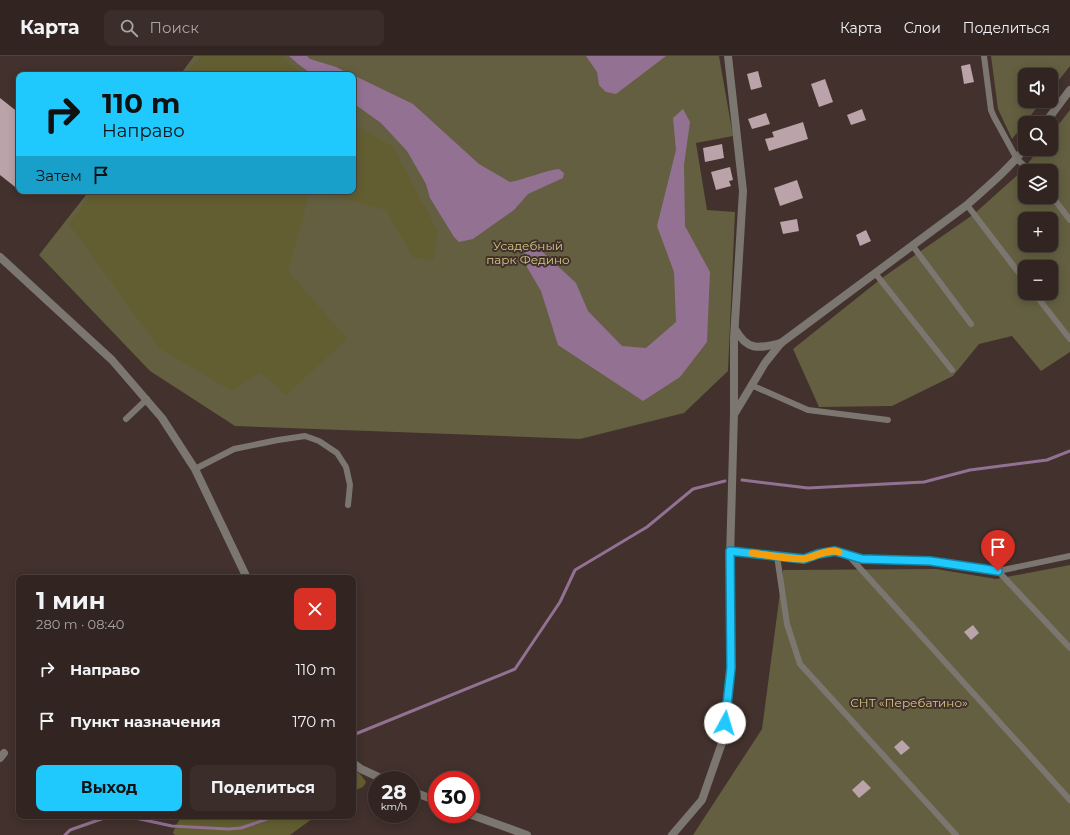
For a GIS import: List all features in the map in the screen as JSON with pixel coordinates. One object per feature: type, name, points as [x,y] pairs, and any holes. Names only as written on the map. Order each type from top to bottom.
[{"type":"street","points":[[672,835],[702,800],[724,737],[731,668],[730,551],[735,328],[740,220],[743,191],[728,56]]},
{"type":"street","points":[[1050,116],[1070,91]]},
{"type":"street","points":[[734,413],[764,362],[781,343],[967,205],[994,182],[1019,156]]},
{"type":"street","points":[[0,257],[112,360],[162,418],[195,469],[246,575]]},
{"type":"street","points":[[735,328],[741,339],[749,345],[760,347],[781,343]]},
{"type":"street","points":[[356,765],[368,772]]},
{"type":"street","points":[[480,818],[526,835]]},
{"type":"lane","points":[[984,56],[994,117],[1017,159],[1022,164]]},
{"type":"lane","points":[[1058,204],[1070,220]]},
{"type":"lane","points":[[967,205],[1018,272]]},
{"type":"lane","points":[[912,246],[971,324]]},
{"type":"lane","points":[[875,273],[952,370]]},
{"type":"lane","points":[[1039,300],[1070,339]]},
{"type":"lane","points":[[751,385],[808,410],[888,420]]},
{"type":"lane","points":[[126,419],[147,399]]},
{"type":"lane","points":[[195,469],[234,449],[305,436],[319,441],[337,453],[346,467],[350,485],[348,505]]},
{"type":"lane","points":[[730,551],[804,559],[818,554],[835,551],[862,559],[930,561],[998,571],[1070,556]]},
{"type":"lane","points":[[848,555],[1070,800]]},
{"type":"lane","points":[[778,556],[787,624],[800,664],[956,835]]},
{"type":"lane","points":[[998,571],[1070,648]]},
{"type":"green space","name":"Усадебный парк Федино","points":[[194,56],[719,56],[733,136],[696,143],[707,210],[735,212],[728,371],[684,413],[580,439],[235,426],[150,371],[39,255],[87,194],[356,194],[356,72],[182,72]]},
{"type":"green space","points":[[991,56],[1070,56],[1070,66],[1058,81],[1058,68],[1018,68],[1018,108],[1036,108],[1030,116],[1018,116],[1018,131],[1012,139],[998,109]]},
{"type":"green space","points":[[1070,110],[1070,352],[1041,371],[1012,336],[979,344],[953,376],[892,406],[819,407],[793,349],[882,278],[974,214],[1018,174],[1018,204],[1058,204],[1058,164],[1028,164],[1034,156],[1058,156],[1058,125]]},
{"type":"green space","name":"СНТ «Перебатино»","points":[[1070,565],[1070,835],[693,835],[762,729],[783,570],[936,569],[996,579]]},
{"type":"shaded area","points":[[201,56],[280,56],[299,72],[188,72]]},
{"type":"shaded area","points":[[289,56],[307,56],[310,59],[336,67],[346,72],[309,72]]},
{"type":"shaded area","points":[[586,56],[666,56],[616,94],[606,92],[599,85],[597,72]]},
{"type":"shaded area","points":[[356,76],[413,104],[479,164],[510,182],[559,169],[564,173],[563,178],[528,194],[514,210],[473,239],[459,242],[454,237],[430,198],[426,184],[407,151],[381,123],[356,105]]},
{"type":"shaded area","points":[[683,109],[690,122],[684,165],[685,226],[710,272],[707,342],[680,377],[643,401],[558,345],[541,291],[521,257],[534,244],[576,283],[588,311],[622,346],[646,348],[676,322],[674,272],[657,226],[676,150],[673,118]]},
{"type":"shaded area","points":[[356,126],[393,147],[438,232],[433,261],[413,257],[386,210],[326,194],[356,194]]},
{"type":"shaded area","points":[[92,194],[309,194],[288,271],[347,339],[286,395],[260,372],[232,391],[159,348],[69,224]]},
{"type":"shaded area","points":[[356,771],[366,782],[363,787],[356,790]]},
{"type":"shaded area","points":[[181,819],[312,819],[290,835],[175,835],[173,833]]},
{"type":"building","points":[[970,64],[974,82],[964,84],[961,66]]},
{"type":"building","points":[[758,71],[762,87],[751,90],[747,74]]},
{"type":"building","points":[[825,79],[833,102],[819,107],[811,84]]},
{"type":"building","points":[[0,98],[16,111],[16,188],[0,175]]},
{"type":"building","points":[[862,109],[866,120],[851,125],[847,115]]},
{"type":"building","points":[[766,113],[770,124],[752,129],[748,119]]},
{"type":"building","points":[[803,122],[808,139],[769,151],[765,139],[774,137],[772,132]]},
{"type":"building","points":[[722,144],[724,158],[705,162],[703,148]]},
{"type":"building","points":[[730,167],[733,180],[729,181],[731,186],[716,190],[711,172]]},
{"type":"building","points":[[797,180],[803,198],[780,206],[774,188]]},
{"type":"building","points":[[797,219],[799,231],[783,234],[780,222]]},
{"type":"building","points":[[866,230],[871,241],[860,246],[856,235]]},
{"type":"building","points":[[973,625],[979,633],[971,640],[964,632]]},
{"type":"building","points":[[902,740],[910,748],[901,755],[894,747]]},
{"type":"building","points":[[863,780],[871,788],[859,798],[852,790]]},
{"type":"waterway","points":[[742,480],[808,488],[924,482],[970,470],[1047,460],[1070,451]]},
{"type":"waterway","points":[[356,734],[515,669],[560,602],[575,570],[647,527],[693,489],[725,481]]},
{"type":"waterway","points":[[65,835],[70,830],[101,819]]},
{"type":"waterway","points":[[140,819],[172,826],[228,829],[241,828],[267,819]]},
{"type":"slow traffic","points":[[752,553],[804,559],[818,554],[835,551],[839,552]]},
{"type":"route","points":[[725,723],[731,668],[730,551],[804,559],[818,554],[835,551],[862,559],[930,561],[998,571]]}]
